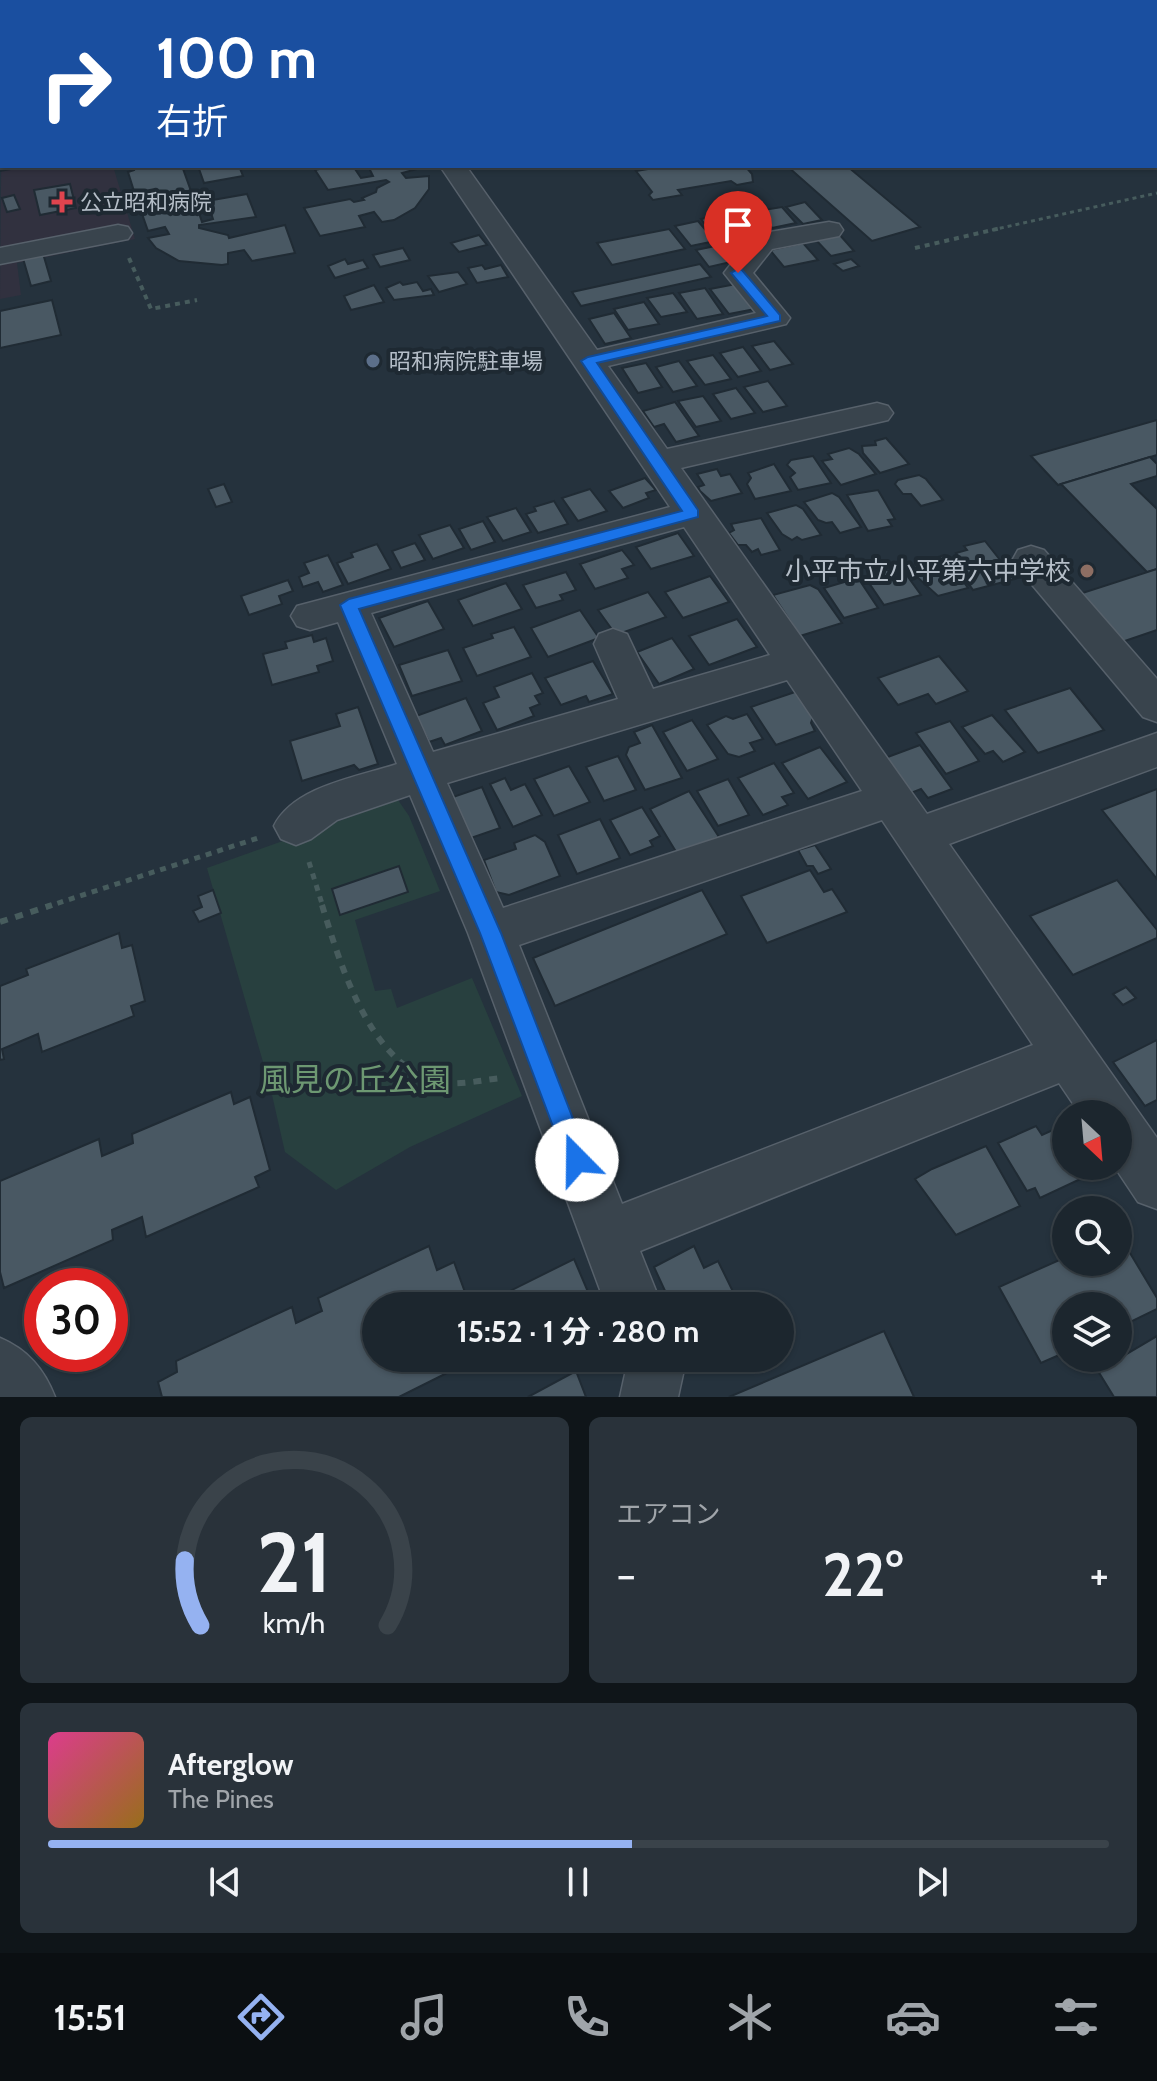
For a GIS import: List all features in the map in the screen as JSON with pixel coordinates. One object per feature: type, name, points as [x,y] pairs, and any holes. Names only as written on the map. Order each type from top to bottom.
[{"type":"street","points":[[454,168],[1100,1100]]},
{"type":"street","points":[[741,216],[763,242]]},
{"type":"street","points":[[588,361],[775,318],[738,273],[763,242],[829,230]]},
{"type":"street","points":[[0,256],[118,233]]},
{"type":"street","points":[[657,462],[877,413]]},
{"type":"street","points":[[629,1292],[546,1084],[491,933],[422,773],[329,611],[692,513]]},
{"type":"street","points":[[1031,559],[1157,706]]},
{"type":"street","points":[[613,644],[641,706]]},
{"type":"street","points":[[301,840],[322,807],[641,706],[796,662]]},
{"type":"street","points":[[918,836],[1157,750]]},
{"type":"street","points":[[491,933],[892,799]]},
{"type":"street","points":[[608,1237],[1069,1055]]},
{"type":"street","points":[[1132,1146],[1157,1183]]},
{"type":"street","points":[[0,1367],[26,1397]]},
{"type":"street","points":[[649,1397],[654,1372]]},
{"type":"path","points":[[915,248],[1157,193]]},
{"type":"path","points":[[118,233],[151,309],[197,300]]},
{"type":"path","points":[[0,922],[301,840],[354,999],[395,1059],[411,1071],[435,1081],[512,1078],[546,1084]]},
{"type":"shaded area","name":"公立昭和病院","points":[[1,168],[114,168],[135,239],[17,263],[21,295],[0,299]]},
{"type":"green space","name":"風見の丘公園","points":[[398,800],[409,816],[440,891],[355,920],[375,991],[391,989],[397,1008],[472,978],[522,1096],[410,1147],[336,1190],[285,1152],[270,1086],[207,868]]},
{"type":"building","points":[[183,168],[192,194],[170,198],[172,202],[194,198],[202,222],[213,219],[207,201],[247,194],[256,217],[199,225],[199,228],[228,235],[229,238],[285,225],[295,253],[252,261],[244,250],[228,253],[228,264],[222,265],[179,261],[156,248],[148,238],[169,234],[165,227],[148,231],[140,208],[160,204],[157,200],[138,204],[128,172]]},
{"type":"building","points":[[199,168],[240,168],[243,176],[204,183]]},
{"type":"building","points":[[354,168],[361,178],[373,176],[369,168],[421,168],[402,173],[406,178],[429,176],[429,189],[415,208],[394,220],[382,222],[374,212],[359,216],[365,227],[320,236],[304,208],[350,199],[354,202],[364,200],[362,198],[389,182],[328,190],[315,170]]},
{"type":"building","points":[[654,168],[747,168],[753,182],[737,185],[731,181],[678,190],[682,195],[653,200],[649,195],[652,192],[636,171]]},
{"type":"building","points":[[789,168],[849,168],[920,227],[872,241]]},
{"type":"building","points":[[70,184],[76,208],[40,215],[34,190]]},
{"type":"building","points":[[14,195],[20,209],[7,212],[2,198]]},
{"type":"building","points":[[805,202],[822,220],[803,224],[786,207]]},
{"type":"building","points":[[782,207],[796,223],[772,228],[758,211]]},
{"type":"building","points":[[729,213],[743,230],[713,235],[701,219]]},
{"type":"building","points":[[698,221],[715,241],[691,246],[675,226]]},
{"type":"building","points":[[669,229],[685,249],[612,265],[597,243]]},
{"type":"building","points":[[839,234],[854,251],[831,256],[815,239]]},
{"type":"building","points":[[479,235],[487,245],[459,252],[451,243]]},
{"type":"building","points":[[730,243],[744,259],[709,267],[696,250]]},
{"type":"building","points":[[803,243],[818,260],[784,267],[770,250]]},
{"type":"building","points":[[403,248],[410,260],[380,267],[373,255]]},
{"type":"building","points":[[42,250],[51,281],[31,286],[22,255]]},
{"type":"building","points":[[345,259],[348,264],[363,260],[368,268],[335,278],[328,266]]},
{"type":"building","points":[[851,259],[859,266],[843,271],[834,264]]},
{"type":"building","points":[[700,264],[711,277],[581,306],[572,292]]},
{"type":"building","points":[[482,265],[485,269],[501,265],[508,277],[477,283],[468,268]]},
{"type":"building","points":[[458,272],[467,284],[439,292],[428,276]]},
{"type":"building","points":[[400,282],[403,285],[417,282],[423,291],[431,289],[434,295],[394,300],[386,288]]},
{"type":"building","points":[[736,284],[755,309],[729,314],[710,289]]},
{"type":"building","points":[[374,285],[384,302],[351,310],[344,296]]},
{"type":"building","points":[[705,288],[723,314],[697,319],[679,293]]},
{"type":"building","points":[[673,293],[687,312],[661,317],[647,298]]},
{"type":"building","points":[[52,300],[61,335],[0,348],[0,311]]},
{"type":"building","points":[[644,302],[659,324],[628,330],[614,309]]},
{"type":"building","points":[[614,313],[631,338],[605,344],[589,319]]},
{"type":"building","points":[[774,341],[793,364],[770,370],[752,346]]},
{"type":"building","points":[[743,347],[761,371],[738,377],[720,353]]},
{"type":"building","points":[[713,355],[731,379],[705,385],[687,361]]},
{"type":"building","points":[[679,361],[697,386],[673,392],[656,367]]},
{"type":"building","points":[[646,363],[662,387],[638,393],[622,368]]},
{"type":"building","points":[[768,381],[787,406],[763,412],[744,387]]},
{"type":"building","points":[[736,388],[755,413],[731,419],[713,394]]},
{"type":"building","points":[[703,396],[721,421],[696,427],[678,401]]},
{"type":"building","points":[[675,402],[699,436],[676,442],[664,424],[654,427],[643,411]]},
{"type":"building","points":[[1157,420],[1157,455],[1058,485],[1031,456]]},
{"type":"building","points":[[886,438],[909,464],[880,473],[863,453],[862,446],[876,445],[875,441]]},
{"type":"building","points":[[849,448],[859,454],[876,474],[841,485],[822,461],[832,459],[828,454]]},
{"type":"building","points":[[813,456],[831,483],[798,490],[790,477],[795,473],[787,465],[791,460]]},
{"type":"building","points":[[1150,457],[1157,464],[1157,476],[1131,484],[1157,509],[1157,569],[1147,572],[1061,484]]},
{"type":"building","points":[[774,464],[791,491],[755,499],[747,484],[751,478],[748,473]]},
{"type":"building","points":[[717,469],[721,476],[730,474],[742,493],[711,501],[700,491],[698,487],[704,485],[697,474]]},
{"type":"building","points":[[919,475],[943,500],[921,506],[911,494],[903,494],[895,484],[898,480]]},
{"type":"building","points":[[645,478],[656,490],[646,493],[649,498],[623,508],[609,491]]},
{"type":"building","points":[[224,484],[232,502],[216,507],[208,489]]},
{"type":"building","points":[[590,489],[607,511],[578,521],[562,498]]},
{"type":"building","points":[[878,490],[895,519],[888,520],[892,526],[868,531],[847,495]]},
{"type":"building","points":[[832,493],[839,497],[861,527],[840,533],[832,522],[818,520],[804,502]]},
{"type":"building","points":[[554,501],[568,524],[538,533],[526,514],[536,511],[534,507]]},
{"type":"building","points":[[796,505],[803,509],[821,535],[792,540],[782,534],[767,513]]},
{"type":"building","points":[[516,508],[531,532],[503,541],[487,517]]},
{"type":"building","points":[[761,518],[780,550],[761,555],[758,549],[752,552],[746,545],[738,545],[729,533],[734,530],[731,524]]},
{"type":"building","points":[[483,521],[495,542],[471,550],[459,529]]},
{"type":"building","points":[[450,525],[464,548],[433,559],[419,535]]},
{"type":"building","points":[[678,533],[694,556],[651,569],[636,547]]},
{"type":"building","points":[[985,541],[1015,579],[973,590],[959,570],[967,568],[956,553],[967,550],[964,546]]},
{"type":"building","points":[[415,543],[425,560],[401,568],[392,551]]},
{"type":"building","points":[[377,544],[391,569],[348,584],[337,563],[353,557],[351,553]]},
{"type":"building","points":[[622,550],[634,565],[622,569],[628,578],[595,589],[580,564]]},
{"type":"building","points":[[328,555],[343,585],[323,592],[318,582],[303,587],[299,577],[309,573],[304,563]]},
{"type":"building","points":[[944,555],[968,588],[938,596],[916,576],[922,571],[916,565]]},
{"type":"building","points":[[885,569],[892,573],[903,570],[921,595],[884,605],[867,580],[868,573]]},
{"type":"building","points":[[1157,569],[1157,630],[1113,645],[1070,597]]},
{"type":"building","points":[[566,572],[576,590],[560,595],[563,600],[536,608],[523,585]]},
{"type":"building","points":[[710,576],[729,602],[683,618],[665,592]]},
{"type":"building","points":[[858,578],[878,608],[844,618],[824,588]]},
{"type":"building","points":[[288,580],[293,591],[279,596],[282,604],[249,615],[241,596]]},
{"type":"building","points":[[506,583],[522,609],[473,626],[458,600]]},
{"type":"building","points":[[810,585],[818,589],[842,623],[800,636],[773,595]]},
{"type":"building","points":[[648,592],[666,617],[616,635],[598,610]]},
{"type":"building","points":[[428,601],[444,629],[394,647],[379,618]]},
{"type":"building","points":[[580,610],[599,638],[548,657],[531,628]]},
{"type":"building","points":[[737,619],[757,647],[709,665],[689,636]]},
{"type":"building","points":[[514,627],[531,657],[477,676],[463,648]]},
{"type":"building","points":[[312,635],[314,642],[326,638],[333,661],[317,666],[319,672],[272,685],[263,654],[287,648],[285,642]]},
{"type":"building","points":[[672,638],[694,669],[659,684],[637,652]]},
{"type":"building","points":[[448,650],[462,681],[412,696],[399,665]]},
{"type":"building","points":[[939,656],[968,691],[936,704],[928,694],[898,705],[878,678]]},
{"type":"building","points":[[593,661],[613,694],[589,702],[586,696],[561,705],[545,678]]},
{"type":"building","points":[[532,673],[543,693],[535,696],[540,704],[530,708],[534,716],[497,730],[483,703],[499,697],[494,687]]},
{"type":"building","points":[[1070,688],[1104,730],[1038,753],[1005,710]]},
{"type":"building","points":[[795,692],[813,717],[811,723],[815,731],[776,745],[751,707]]},
{"type":"building","points":[[466,698],[482,731],[445,745],[441,738],[429,742],[416,716]]},
{"type":"building","points":[[358,707],[378,764],[359,770],[354,765],[302,781],[290,741],[340,726],[336,714]]},
{"type":"building","points":[[747,714],[763,739],[750,743],[755,751],[739,757],[728,754],[707,725],[726,716],[733,719]]},
{"type":"building","points":[[992,715],[1025,752],[1003,762],[993,751],[985,754],[962,727]]},
{"type":"building","points":[[692,720],[718,759],[687,771],[663,732]]},
{"type":"building","points":[[950,721],[979,761],[946,774],[916,733]]},
{"type":"building","points":[[652,725],[682,778],[645,790],[626,755],[629,747],[640,743],[634,732]]},
{"type":"building","points":[[920,745],[952,789],[928,798],[921,789],[911,793],[885,758]]},
{"type":"building","points":[[820,747],[847,782],[808,799],[782,763]]},
{"type":"building","points":[[618,756],[636,790],[604,801],[586,767]]},
{"type":"building","points":[[774,763],[794,793],[782,797],[788,805],[763,815],[738,778]]},
{"type":"building","points":[[569,766],[590,802],[554,816],[534,779]]},
{"type":"building","points":[[505,778],[511,790],[525,784],[542,815],[513,827],[490,784]]},
{"type":"building","points":[[728,779],[749,815],[718,826],[697,791]]},
{"type":"building","points":[[482,787],[500,828],[471,838],[453,797]]},
{"type":"building","points":[[1157,789],[1157,879],[1102,810]]},
{"type":"building","points":[[689,791],[719,837],[678,855],[650,809]]},
{"type":"building","points":[[642,807],[660,836],[650,841],[653,846],[630,855],[610,820]]},
{"type":"building","points":[[600,819],[620,858],[577,874],[558,835]]},
{"type":"building","points":[[535,835],[545,842],[560,876],[509,895],[496,892],[484,860],[516,849],[514,843]]},
{"type":"building","points":[[815,845],[831,869],[818,874],[813,866],[807,866],[798,850]]},
{"type":"building","points":[[399,866],[408,892],[340,915],[332,889]]},
{"type":"building","points":[[810,870],[824,892],[832,889],[847,912],[767,943],[741,896]]},
{"type":"building","points":[[1117,880],[1157,930],[1157,938],[1073,975],[1030,916]]},
{"type":"building","points":[[213,890],[221,913],[199,922],[193,911],[202,907],[198,896]]},
{"type":"building","points":[[702,890],[727,934],[555,1006],[533,958]]},
{"type":"building","points":[[119,933],[122,948],[132,945],[145,1001],[131,1006],[134,1016],[42,1052],[38,1034],[2,1049],[4,1059],[0,1060],[0,986],[28,975],[26,969]]},
{"type":"building","points":[[1126,987],[1136,998],[1123,1005],[1113,994]]},
{"type":"building","points":[[1157,1040],[1157,1100],[1145,1106],[1113,1062]]},
{"type":"building","points":[[231,1092],[234,1104],[250,1097],[270,1170],[255,1177],[259,1187],[146,1237],[142,1217],[112,1230],[113,1240],[49,1268],[24,1268],[24,1279],[4,1288],[0,1272],[0,1181],[99,1139],[102,1156],[133,1143],[132,1134]]},
{"type":"building","points":[[1036,1126],[1042,1135],[1052,1130],[1052,1180],[1078,1180],[1040,1198],[1035,1188],[1027,1191],[998,1143]]},
{"type":"building","points":[[986,1146],[1020,1206],[956,1235],[915,1179]]},
{"type":"building","points":[[429,1246],[437,1270],[454,1262],[465,1292],[362,1292],[362,1372],[449,1372],[399,1397],[162,1397],[158,1382],[177,1372],[176,1361],[292,1307],[296,1323],[322,1311],[318,1298]]},
{"type":"building","points":[[694,1246],[704,1268],[718,1261],[733,1292],[666,1292],[654,1267]]},
{"type":"building","points":[[1132,1256],[1157,1298],[1157,1309],[1132,1321],[1132,1292],[1052,1292],[1052,1358],[1041,1363],[999,1287],[1052,1263],[1052,1276],[1132,1276]]},
{"type":"building","points":[[574,1259],[588,1292],[508,1292]]},
{"type":"building","points":[[884,1331],[914,1397],[729,1397],[794,1372],[794,1369]]},
{"type":"building","points":[[1157,1336],[1157,1397],[1114,1397],[1099,1372],[1132,1372],[1132,1351]]},
{"type":"building","points":[[576,1372],[586,1397],[528,1397]]},
{"type":"place","name":"公立昭和病院","points":[[62,202]]},
{"type":"place","name":"昭和病院駐車場","points":[[373,361]]},
{"type":"place","name":"小平市立小平第六中学校","points":[[1087,571]]},
{"type":"route","points":[[577,1160],[491,933],[349,605],[692,513],[588,361],[775,318],[738,273]]}]
